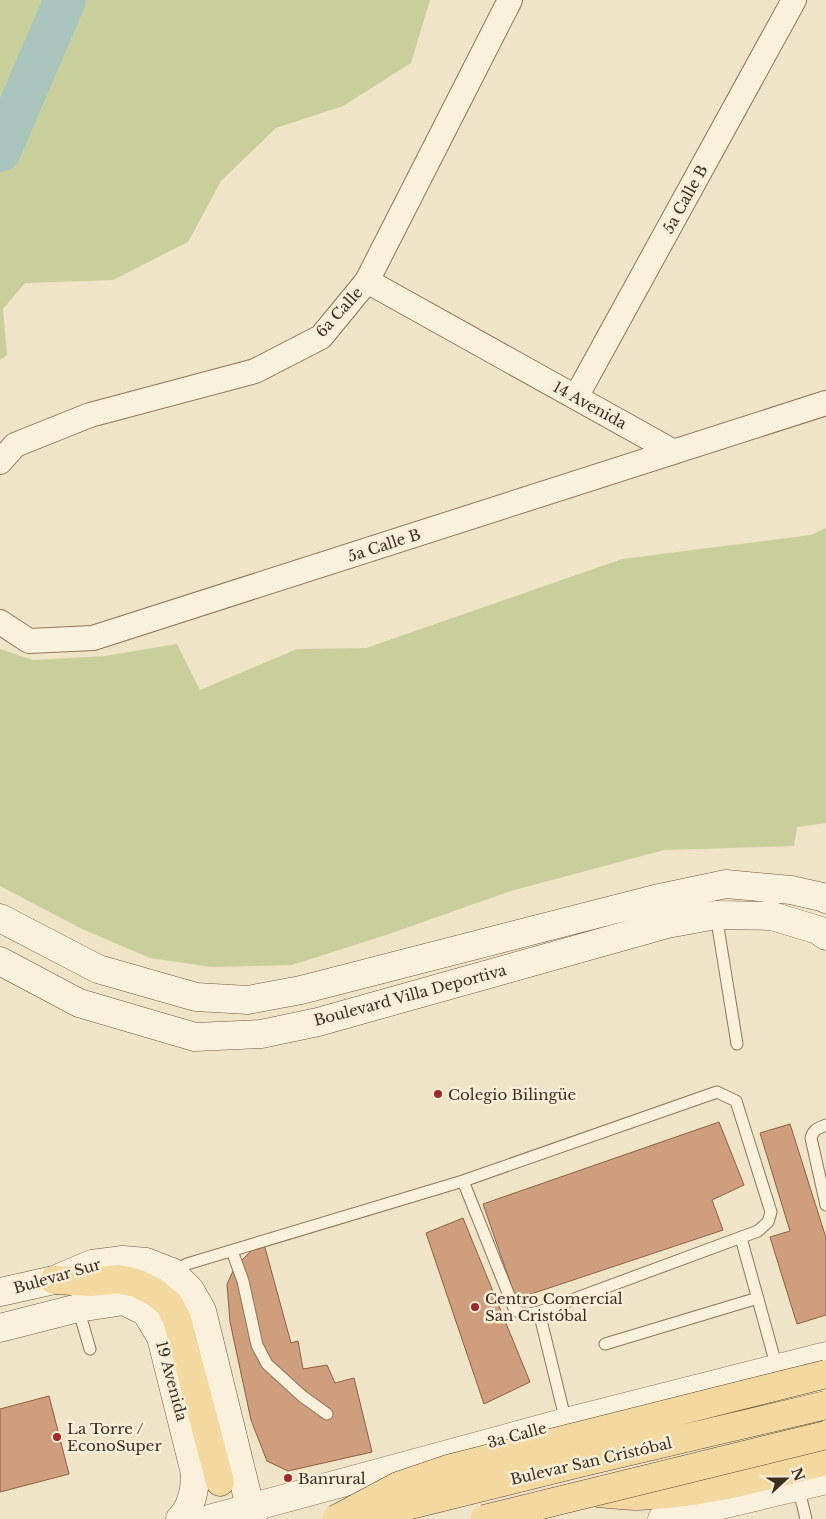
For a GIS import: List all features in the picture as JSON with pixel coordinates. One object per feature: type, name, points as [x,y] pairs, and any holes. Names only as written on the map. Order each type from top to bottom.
[{"type":"main road","name":"Boulevard Villa Deportiva","points":[[0,918],[98,969],[196,997],[248,1000],[301,990],[655,899],[726,884],[791,890],[826,899]]},
{"type":"main road","name":"Boulevard Villa Deportiva","points":[[0,961],[78,1002],[195,1037],[261,1034],[318,1022],[667,924],[716,916],[772,916],[818,930],[826,936]]},
{"type":"main road","points":[[567,922],[574,950]]},
{"type":"main road","name":"Bulevar Sur","points":[[0,1292],[54,1280],[92,1264],[123,1260],[146,1262],[172,1272]]},
{"type":"main road","points":[[172,1272],[190,1290],[202,1311],[252,1514]]},
{"type":"main road","points":[[54,1280],[91,1282],[118,1279],[136,1283],[153,1291],[169,1304],[177,1319],[220,1482]]},
{"type":"main road","name":"19 Avenida","points":[[78,1308],[124,1300],[146,1312],[161,1337],[195,1473],[195,1489],[190,1503],[180,1519]]},
{"type":"main road","points":[[0,1328],[78,1308]]},
{"type":"main road","name":"3a Calle","points":[[209,1519],[252,1514],[478,1446],[826,1356]]},
{"type":"main road","points":[[336,1519],[398,1486],[451,1468],[826,1374]]},
{"type":"main road","name":"Bulevar San Cristóbal","points":[[356,1519],[580,1463],[826,1405]]},
{"type":"main road","name":"Bulevar San Cristóbal","points":[[484,1519],[826,1436]]},
{"type":"main road","points":[[478,1446],[470,1455],[467,1470],[469,1488],[475,1507],[484,1519]]},
{"type":"main road","points":[[594,1492],[634,1496],[717,1488],[826,1461]]},
{"type":"main road","points":[[662,1519],[826,1480]]},
{"type":"street","name":"6a Calle","points":[[7,454],[90,415],[255,370],[321,337],[367,280],[510,0]]},
{"type":"street","name":"5a Calle B","points":[[576,397],[794,0]]},
{"type":"street","name":"14 Avenida","points":[[367,280],[674,452]]},
{"type":"street","points":[[674,452],[826,403]]},
{"type":"street","name":"5a Calle B","points":[[0,622],[29,641],[93,638],[674,452]]},
{"type":"lane","points":[[716,916],[737,1044]]},
{"type":"lane","points":[[172,1272],[187,1264],[463,1181],[717,1092],[736,1101],[771,1212],[768,1222],[758,1231],[539,1312],[526,1315],[518,1313],[514,1308],[463,1181]]},
{"type":"lane","points":[[826,1125],[819,1127],[813,1132],[811,1138],[826,1205]]},
{"type":"lane","points":[[741,1238],[777,1368]]},
{"type":"lane","points":[[232,1251],[243,1281],[257,1345],[267,1364],[302,1396],[327,1414]]},
{"type":"lane","points":[[605,1344],[758,1298]]},
{"type":"lane","points":[[78,1308],[90,1349]]},
{"type":"lane","points":[[539,1312],[566,1422]]},
{"type":"lane","points":[[798,1486],[806,1519]]},
{"type":"green space","points":[[0,0],[430,0],[411,63],[343,106],[276,128],[221,181],[188,242],[113,280],[25,283],[3,309],[7,355],[0,360]]},
{"type":"green space","points":[[826,528],[826,823],[797,827],[794,846],[664,850],[511,891],[389,934],[292,965],[211,967],[150,958],[82,929],[0,886],[0,649],[33,660],[105,656],[177,644],[200,690],[297,649],[366,648],[622,559],[811,535]]},
{"type":"building","points":[[719,1122],[744,1185],[712,1200],[723,1230],[516,1299],[483,1204]]},
{"type":"building","points":[[790,1124],[826,1238],[826,1315],[797,1324],[770,1237],[790,1231],[760,1133]]},
{"type":"building","name":"Centro Comercial San Cristóbal","points":[[463,1218],[530,1382],[484,1404],[426,1233]]},
{"type":"building","points":[[264,1244],[291,1343],[298,1341],[303,1369],[327,1365],[335,1383],[354,1378],[372,1452],[288,1471],[267,1461],[251,1420],[230,1322],[227,1284],[235,1267],[253,1249]]},
{"type":"building","points":[[49,1396],[69,1474],[0,1492],[0,1409]]},
{"type":"waterway","points":[[0,151],[65,0]]},
{"type":"place","name":"Colegio Bilingüe","points":[[438,1094]]},
{"type":"place","name":"Centro Comercial San Cristóbal","points":[[475,1307]]},
{"type":"place","name":"La Torre / EconoSuper","points":[[57,1437]]},
{"type":"place","name":"Banrural","points":[[288,1478]]}]
